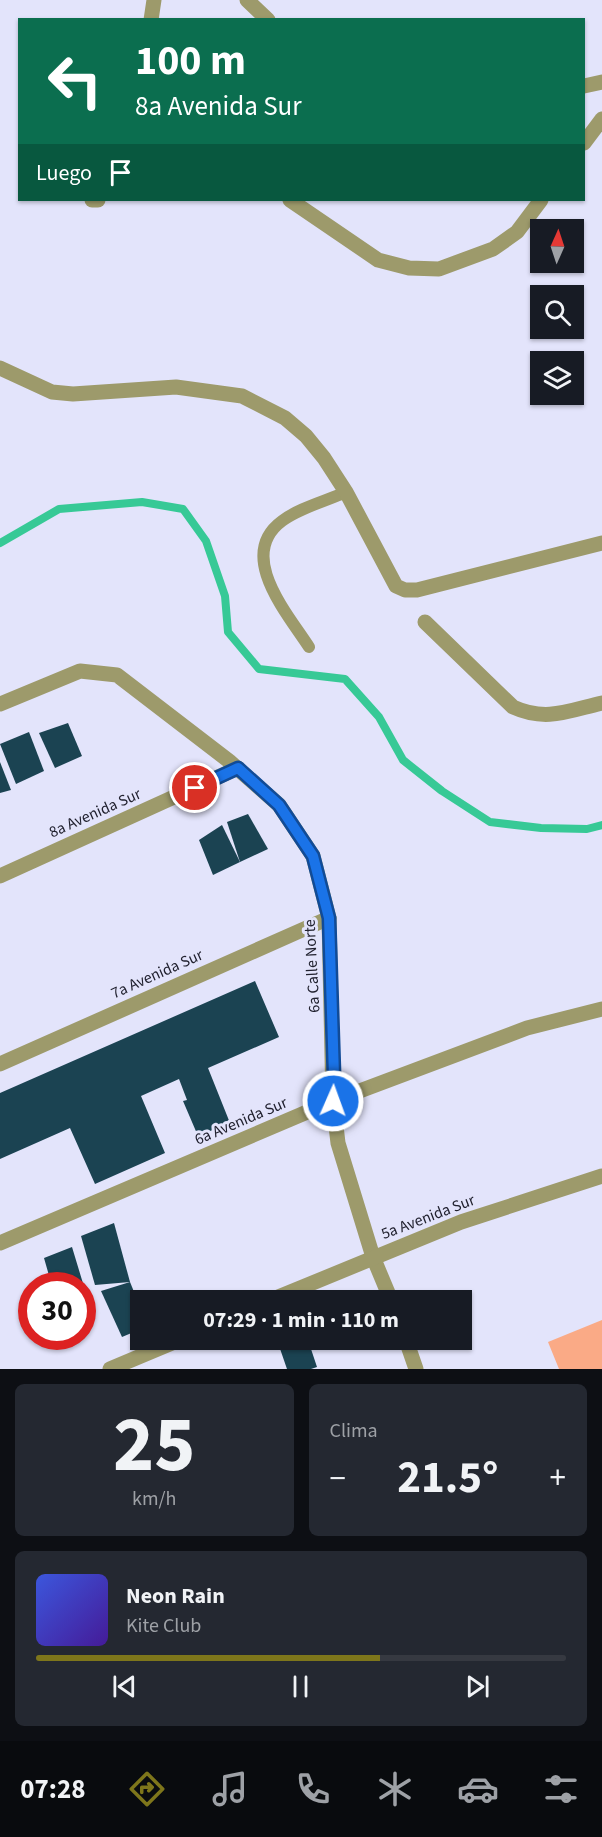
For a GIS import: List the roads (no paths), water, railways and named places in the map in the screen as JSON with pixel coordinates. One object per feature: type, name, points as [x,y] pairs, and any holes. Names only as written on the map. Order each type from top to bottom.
[{"type":"street","points":[[151,18],[154,0]]},
{"type":"street","points":[[247,0],[266,18]]},
{"type":"street","points":[[585,86],[602,82]]},
{"type":"street","points":[[585,142],[602,119]]},
{"type":"street","points":[[291,201],[378,260],[409,268],[439,269],[493,249],[517,232],[540,201]]},
{"type":"street","points":[[0,368],[52,392],[73,394],[176,387],[242,396],[285,418],[306,436],[345,492],[396,586],[405,590],[417,590],[602,543]]},
{"type":"street","points":[[425,622],[513,707],[529,714],[549,716],[602,703]]},
{"type":"street","name":"6a Calle Norte","points":[[0,704],[80,671],[117,675],[238,768],[279,805],[313,856],[329,918],[333,1101],[338,1143],[373,1257],[387,1290]]},
{"type":"street","name":"8a Avenida Sur","points":[[0,876],[238,768]]},
{"type":"street","name":"7a Avenida Sur","points":[[0,1064],[329,918]]},
{"type":"street","name":"6a Avenida Sur","points":[[0,1243],[333,1101],[527,1028],[602,1009]]},
{"type":"street","name":"5a Avenida Sur","points":[[295,1290],[461,1222],[602,1176]]},
{"type":"street","points":[[110,1369],[155,1350]]},
{"type":"street","points":[[409,1350],[416,1369]]},
{"type":"lane","points":[[309,647],[275,594],[262,564],[263,546],[270,532],[283,520],[345,492]]},
{"type":"waterway","points":[[0,543],[59,509],[142,502],[183,509],[206,541],[225,596],[228,632],[259,669],[345,679],[379,717],[403,760],[442,791],[490,822],[541,828],[587,829],[602,825]]}]
